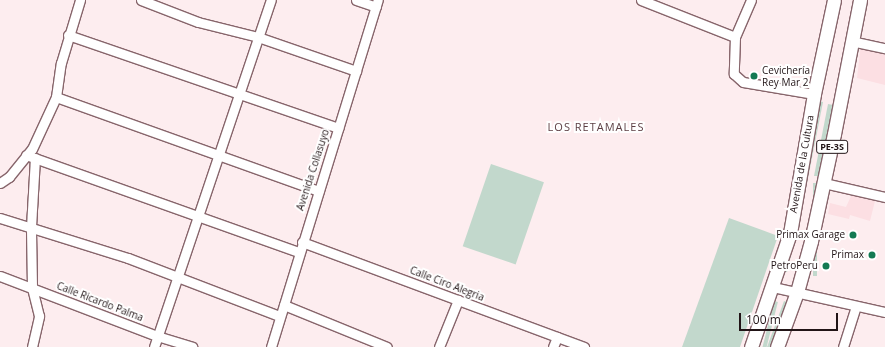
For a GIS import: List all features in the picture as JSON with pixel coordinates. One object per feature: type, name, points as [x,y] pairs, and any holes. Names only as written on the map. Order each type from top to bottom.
[{"type":"highway","name":"Avenida de la Cultura","points":[[751,347],[773,287],[790,233],[814,94],[834,0]]},
{"type":"highway","name":"PE-3S","points":[[776,347],[798,292],[824,183],[860,0]]},
{"type":"street","points":[[0,183],[9,177],[30,157],[56,97],[68,36],[80,0]]},
{"type":"street","points":[[141,0],[198,22],[258,37],[356,71]]},
{"type":"street","points":[[154,347],[220,154],[238,93],[271,0]]},
{"type":"street","points":[[356,0],[377,3]]},
{"type":"street","points":[[641,0],[735,37]]},
{"type":"street","points":[[751,0],[735,37],[734,74],[743,82],[814,94]]},
{"type":"street","name":"Avenida Collasuyo","points":[[271,347],[279,316],[284,305],[302,242],[377,3]]},
{"type":"street","points":[[68,36],[338,128]]},
{"type":"street","points":[[851,41],[885,48]]},
{"type":"street","points":[[56,97],[220,154],[318,191]]},
{"type":"street","points":[[30,157],[198,215],[299,252]]},
{"type":"street","points":[[30,157],[32,287],[39,316],[32,347]]},
{"type":"street","points":[[824,183],[885,197]]},
{"type":"street","points":[[0,218],[31,227],[178,277],[279,316]]},
{"type":"street","name":"Calle Ciro Alegria","points":[[302,242],[584,347]]},
{"type":"street","name":"Calle Ricardo Palma","points":[[0,276],[157,336],[192,347]]},
{"type":"street","points":[[773,287],[885,312]]},
{"type":"street","points":[[439,347],[458,300]]},
{"type":"street","points":[[284,305],[387,347]]},
{"type":"street","points":[[843,347],[856,306]]},
{"type":"street","points":[[553,347],[557,337]]},
{"type":"shaded area","points":[[861,44],[885,49],[885,85],[857,78]]},
{"type":"shaded area","points":[[852,194],[876,197],[870,221],[850,215],[849,219],[828,214],[830,203],[846,207]]},
{"type":"green space","points":[[819,101],[823,102],[802,209],[787,272],[783,272]]},
{"type":"green space","points":[[828,104],[833,105],[818,176],[814,176]]},
{"type":"green space","points":[[491,164],[544,182],[516,264],[463,246]]},
{"type":"green space","points":[[813,183],[817,183],[817,276],[813,276]]},
{"type":"green space","points":[[729,218],[778,236],[740,347],[682,347]]},
{"type":"green space","points":[[774,301],[778,302],[767,347],[763,347]]},
{"type":"green space","points":[[784,301],[787,302],[771,347],[767,347]]},
{"type":"place","name":"Cevichería Rey Mar 2","points":[[754,76]]},
{"type":"place","name":"Primax Garage","points":[[853,235]]},
{"type":"place","name":"Primax","points":[[872,255]]},
{"type":"place","name":"PetroPeru","points":[[826,266]]},
{"type":"district","name":"LOS RETAMALES","points":[[596,127]]}]
